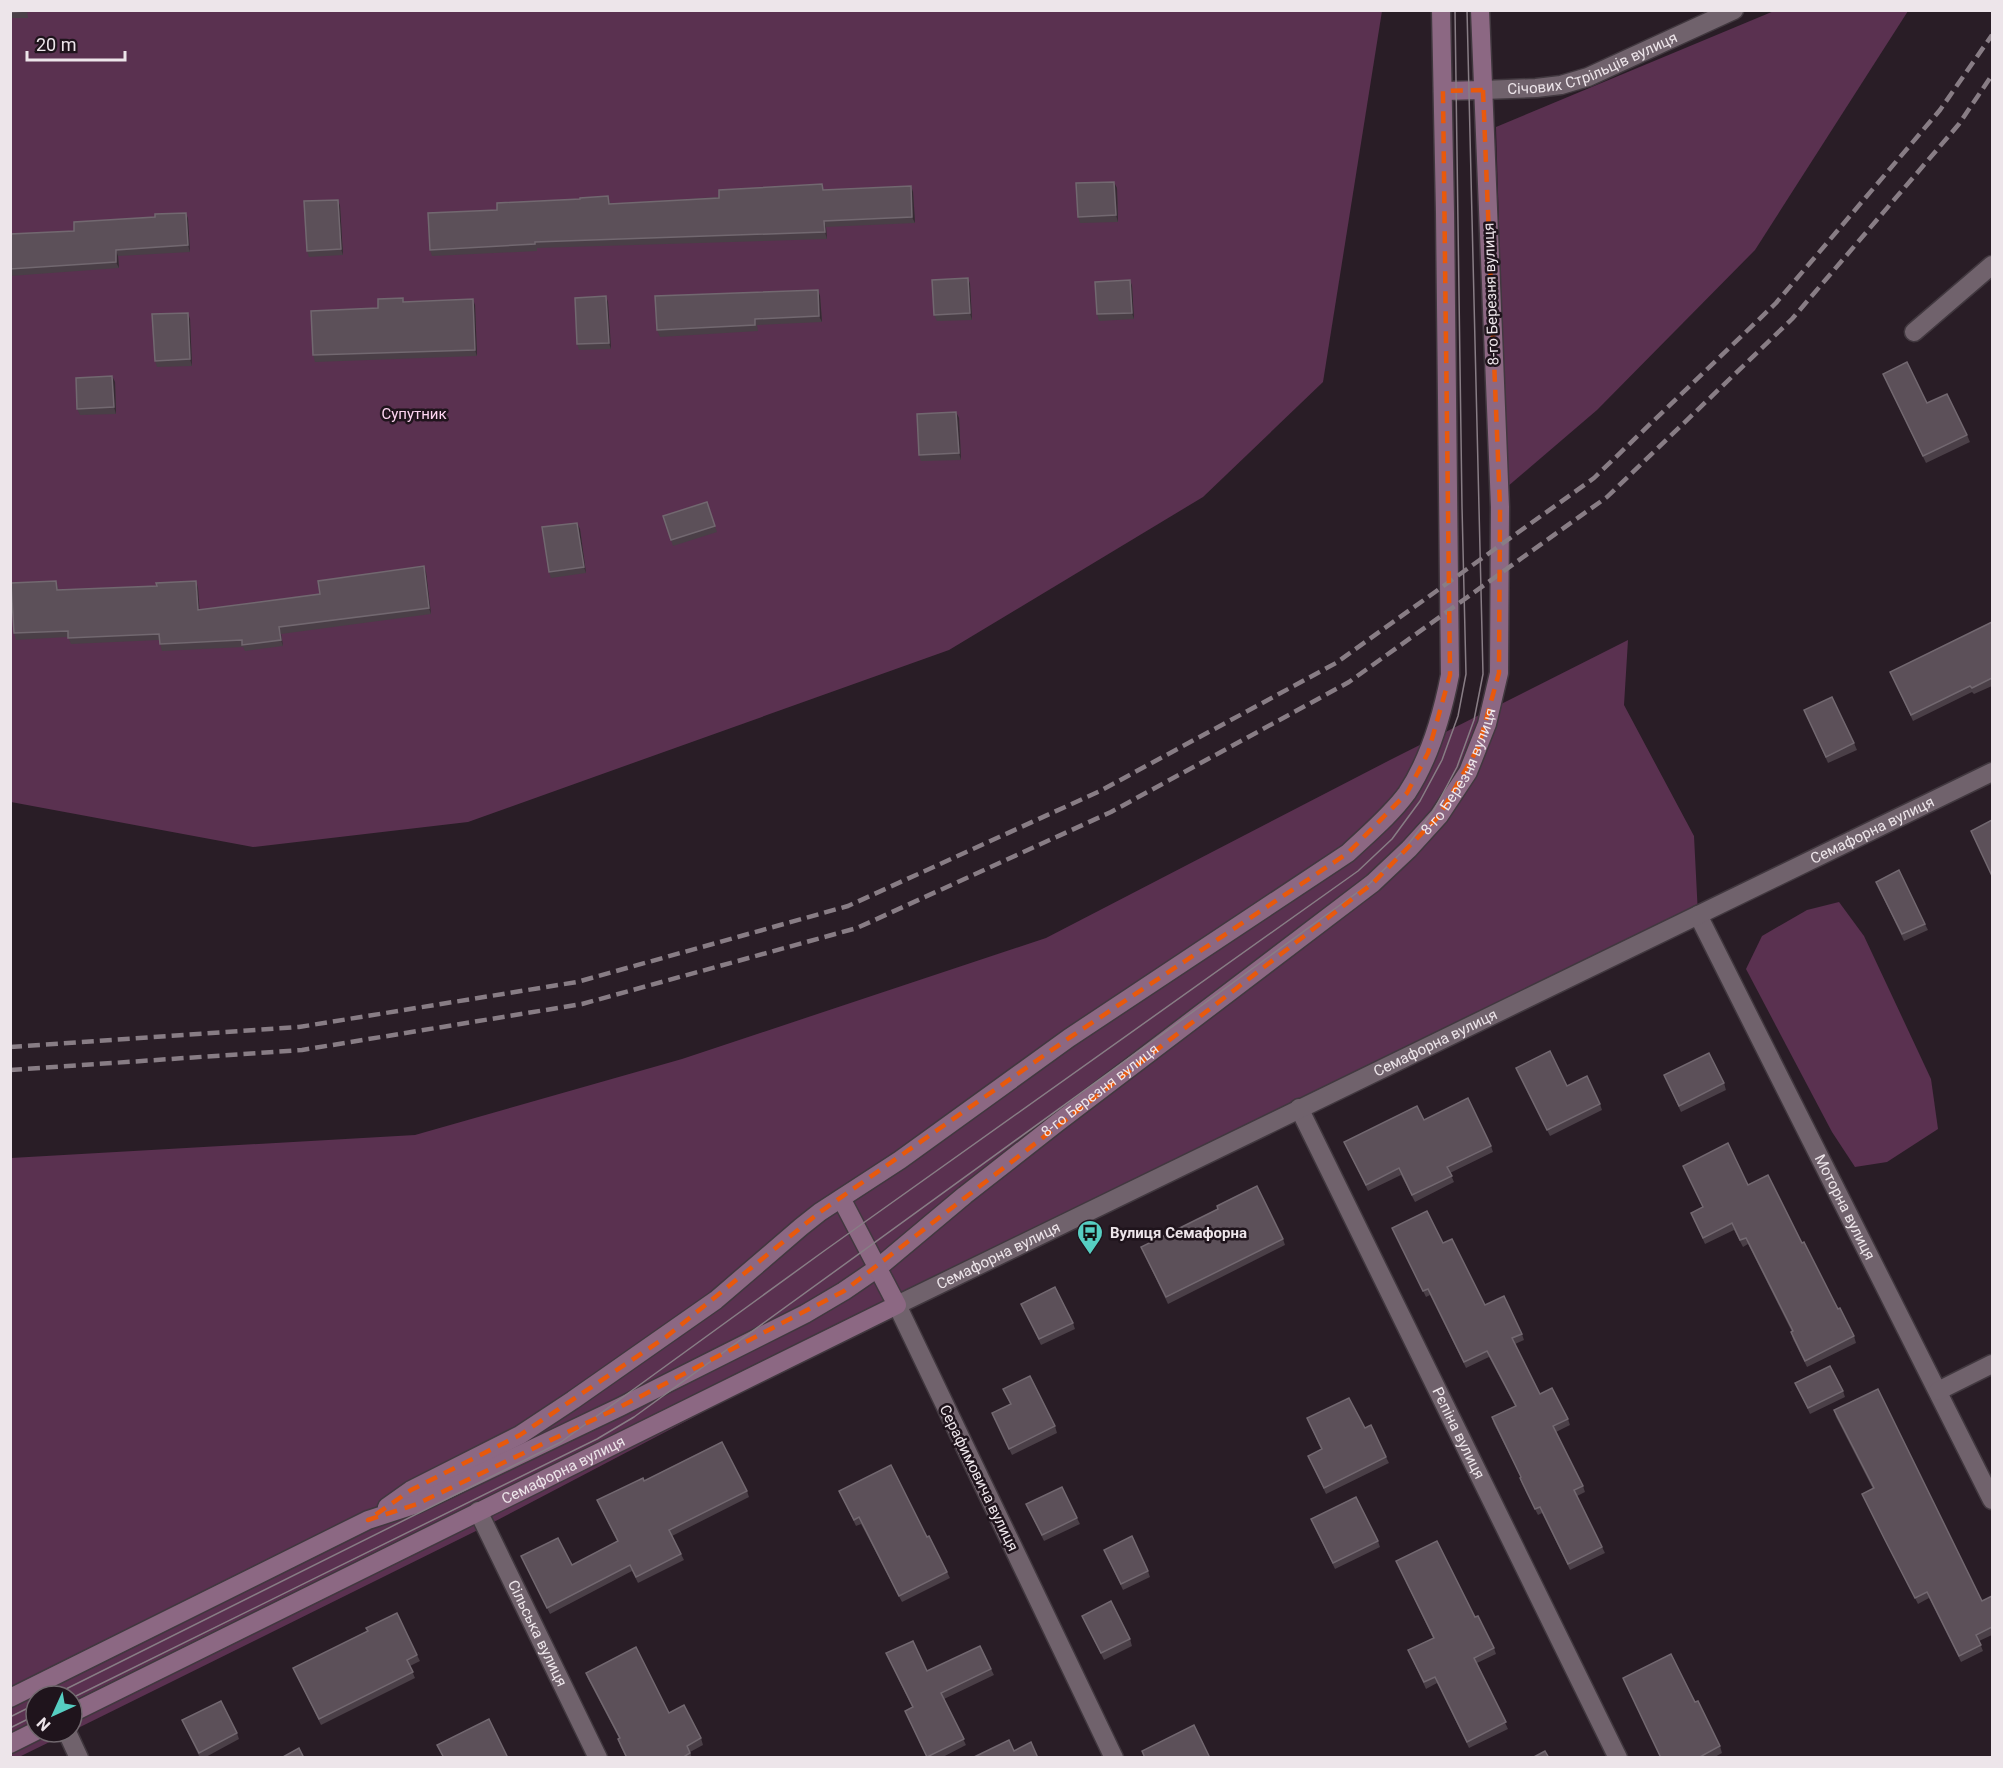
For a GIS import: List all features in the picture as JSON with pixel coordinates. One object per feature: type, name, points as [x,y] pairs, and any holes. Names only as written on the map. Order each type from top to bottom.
[{"type":"main road","points":[[842,1200],[1069,1038],[1348,853],[1379,825],[1407,793],[1428,753],[1442,712],[1450,675],[1441,10]]},
{"type":"main road","name":"8-го Березня вулиця","points":[[879,1267],[965,1195],[1373,884],[1409,849],[1438,816],[1468,772],[1487,724],[1499,673],[1500,507],[1480,10]]},
{"type":"main road","name":"Січових Стрільців вулиця","points":[[1443,91],[1483,90]]},
{"type":"main road","name":"Серафимовича вулиця","points":[[842,1200],[897,1305]]},
{"type":"main road","name":"Семафорна вулиця","points":[[368,1520],[411,1490],[520,1435],[573,1400],[716,1300],[801,1227],[842,1200]]},
{"type":"main road","name":"Семафорна вулиця","points":[[10,1698],[368,1520],[417,1504],[620,1407],[805,1314],[879,1267]]},
{"type":"main road","name":"Семафорна вулиця","points":[[84,1707],[897,1305]]},
{"type":"main road","points":[[10,1744],[24,1737]]},
{"type":"street","name":"Січових Стрільців вулиця","points":[[1483,90],[1561,85],[1588,77],[1734,10]]},
{"type":"street","points":[[1914,332],[1992,266]]},
{"type":"street","name":"Семафорна вулиця","points":[[897,1305],[1992,772]]},
{"type":"street","name":"Моторна вулиця","points":[[1698,915],[1992,1500]]},
{"type":"street","name":"Рєпіна вулиця","points":[[1299,1108],[1618,1758]]},
{"type":"street","name":"Серафимовича вулиця","points":[[897,1305],[1114,1758]]},
{"type":"street","points":[[1938,1391],[1992,1364]]},
{"type":"street","name":"Сільська вулиця","points":[[478,1511],[598,1758]]},
{"type":"street","points":[[73,1744],[79,1758]]},
{"type":"highlighted area","points":[[1483,90],[1500,507],[1499,673],[1478,748],[1439,816],[1373,883],[844,1291],[620,1407],[417,1504],[368,1520],[411,1490],[520,1435],[666,1337],[820,1212],[1069,1038],[1348,853],[1407,793],[1428,753],[1450,675],[1443,91]]},
{"type":"green space","name":"Супутник","points":[[10,11],[1382,11],[1323,382],[1203,497],[949,650],[468,822],[253,847],[11,802]]},
{"type":"green space","points":[[1774,11],[1908,11],[1755,250],[1597,410],[1507,487],[1496,127]]},
{"type":"green space","points":[[1628,640],[1624,705],[1694,836],[1698,915],[1072,1219],[486,1526],[84,1725],[84,1684],[24,1684],[24,1744],[46,1744],[19,1757],[11,1758],[11,1158],[415,1135],[682,1059],[1046,938]]},
{"type":"green space","points":[[1839,902],[1864,936],[1931,1079],[1938,1129],[1887,1162],[1855,1167],[1832,1132],[1746,969],[1762,936],[1807,910]]},
{"type":"building","points":[[10,10],[26,10],[26,11],[10,12]]},
{"type":"building","points":[[1114,182],[1116,215],[1078,217],[1076,183]]},
{"type":"building","points":[[822,184],[823,190],[911,186],[912,217],[824,221],[825,232],[535,242],[535,244],[430,250],[428,213],[497,210],[497,203],[608,196],[609,204],[719,198],[719,190]]},
{"type":"building","points":[[338,200],[341,249],[307,251],[304,201]]},
{"type":"building","points":[[186,213],[188,245],[116,250],[116,262],[10,269],[10,234],[74,231],[74,222]]},
{"type":"building","points":[[968,278],[970,313],[934,315],[932,280]]},
{"type":"building","points":[[1130,280],[1132,313],[1097,314],[1095,282]]},
{"type":"building","points":[[818,290],[819,316],[755,319],[755,325],[657,330],[655,296]]},
{"type":"building","points":[[606,296],[609,343],[577,344],[575,298]]},
{"type":"building","points":[[403,298],[403,302],[473,299],[475,350],[313,355],[311,311],[378,308],[378,299]]},
{"type":"building","points":[[188,313],[190,359],[155,361],[152,314]]},
{"type":"building","points":[[1907,362],[1927,403],[1947,394],[1967,435],[1923,456],[1883,374]]},
{"type":"building","points":[[112,376],[114,407],[77,409],[76,378]]},
{"type":"building","points":[[956,412],[959,453],[919,455],[917,414]]},
{"type":"building","points":[[707,502],[715,526],[671,540],[663,516]]},
{"type":"building","points":[[577,523],[584,567],[549,572],[542,527]]},
{"type":"building","points":[[424,566],[429,608],[279,627],[281,640],[242,645],[242,640],[160,644],[159,634],[68,638],[68,631],[14,633],[11,583],[56,581],[57,590],[157,586],[156,583],[196,581],[198,610],[320,594],[318,581]]},
{"type":"building","points":[[1992,622],[1992,678],[1972,688],[1970,686],[1911,715],[1890,672]]},
{"type":"building","points":[[1832,697],[1854,743],[1826,757],[1804,710]]},
{"type":"building","points":[[1992,820],[1992,876],[1971,831]]},
{"type":"building","points":[[1899,870],[1925,924],[1902,934],[1876,882]]},
{"type":"building","points":[[1550,1051],[1567,1086],[1587,1076],[1600,1104],[1547,1130],[1516,1068]]},
{"type":"building","points":[[1709,1053],[1724,1083],[1679,1106],[1664,1075]]},
{"type":"building","points":[[1468,1098],[1491,1146],[1447,1167],[1452,1176],[1412,1195],[1399,1168],[1366,1185],[1344,1142],[1417,1106],[1424,1120]]},
{"type":"building","points":[[1728,1143],[1748,1185],[1768,1175],[1802,1243],[1804,1242],[1854,1336],[1805,1361],[1791,1332],[1793,1331],[1746,1238],[1740,1240],[1732,1223],[1703,1238],[1691,1213],[1703,1207],[1683,1166]]},
{"type":"building","points":[[1257,1186],[1283,1239],[1166,1297],[1141,1247],[1218,1209],[1217,1206]]},
{"type":"building","points":[[1427,1211],[1443,1243],[1452,1239],[1485,1305],[1504,1296],[1522,1334],[1512,1338],[1540,1394],[1552,1388],[1568,1419],[1553,1426],[1583,1486],[1574,1490],[1602,1547],[1568,1564],[1540,1507],[1535,1509],[1492,1417],[1516,1406],[1487,1351],[1464,1362],[1428,1289],[1423,1291],[1392,1228]]},
{"type":"building","points":[[1055,1287],[1073,1323],[1039,1339],[1021,1304]]},
{"type":"building","points":[[1830,1366],[1843,1391],[1808,1408],[1795,1383]]},
{"type":"building","points":[[1030,1376],[1055,1426],[1009,1449],[992,1413],[1011,1404],[1003,1389]]},
{"type":"building","points":[[1878,1389],[1982,1601],[1992,1596],[1992,1627],[1976,1635],[1981,1645],[1959,1656],[1927,1592],[1915,1598],[1885,1540],[1862,1494],[1874,1488],[1834,1410]]},
{"type":"building","points":[[1349,1398],[1365,1428],[1371,1425],[1386,1457],[1324,1488],[1308,1456],[1322,1449],[1307,1418]]},
{"type":"building","points":[[722,1442],[747,1491],[669,1530],[681,1554],[636,1577],[630,1565],[547,1608],[521,1556],[558,1538],[572,1565],[618,1541],[597,1500],[643,1478],[644,1481]]},
{"type":"building","points":[[891,1465],[947,1572],[899,1596],[859,1517],[854,1520],[839,1491]]},
{"type":"building","points":[[1062,1487],[1077,1518],[1042,1535],[1026,1504]]},
{"type":"building","points":[[1356,1497],[1378,1541],[1333,1563],[1311,1519]]},
{"type":"building","points":[[1132,1536],[1148,1571],[1121,1584],[1104,1550]]},
{"type":"building","points":[[1437,1541],[1475,1617],[1478,1616],[1494,1648],[1474,1658],[1506,1722],[1467,1742],[1435,1677],[1424,1682],[1408,1650],[1434,1638],[1396,1561]]},
{"type":"building","points":[[1111,1601],[1130,1639],[1101,1653],[1082,1616]]},
{"type":"building","points":[[397,1613],[417,1655],[407,1660],[413,1672],[319,1719],[293,1668],[368,1631],[366,1628]]},
{"type":"building","points":[[913,1641],[927,1671],[980,1646],[991,1669],[941,1693],[964,1739],[927,1757],[905,1711],[913,1707],[886,1653]]},
{"type":"building","points":[[636,1647],[669,1713],[684,1705],[701,1738],[687,1746],[690,1753],[685,1756],[686,1758],[627,1758],[618,1739],[620,1738],[586,1673]]},
{"type":"building","points":[[1671,1654],[1720,1746],[1698,1758],[1661,1758],[1623,1678]]},
{"type":"building","points":[[221,1701],[237,1733],[199,1753],[182,1720]]},
{"type":"building","points":[[489,1719],[508,1758],[444,1758],[437,1745]]},
{"type":"building","points":[[1194,1725],[1210,1758],[1145,1758],[1142,1751]]},
{"type":"building","points":[[1009,1740],[1014,1751],[1031,1742],[1038,1758],[972,1758]]},
{"type":"building","points":[[299,1748],[304,1758],[281,1758]]},
{"type":"building","points":[[1545,1751],[1549,1758],[1532,1758]]},
{"type":"tram line","points":[[76,1684],[561,1442],[824,1251],[1358,871],[1392,839],[1420,801],[1442,760],[1458,716],[1466,674],[1455,10]]},
{"type":"tram line","points":[[84,1692],[597,1439],[634,1417],[1369,884],[1404,850],[1434,810],[1457,767],[1474,720],[1483,674],[1467,10]]},
{"type":"tram line","points":[[10,1717],[24,1710]]},
{"type":"tram line","points":[[10,1728],[24,1721]]},
{"type":"railway","points":[[10,1047],[299,1027],[577,982],[848,906],[1100,791],[1336,663],[1594,478],[1776,303],[1940,110],[1992,35]]},
{"type":"railway","points":[[10,1070],[302,1050],[582,1004],[857,928],[1111,812],[1349,682],[1607,497],[1792,319],[1959,124],[1992,75]]},
{"type":"place","name":"Вулиця Семафорна","points":[[1090,1256]]}]
